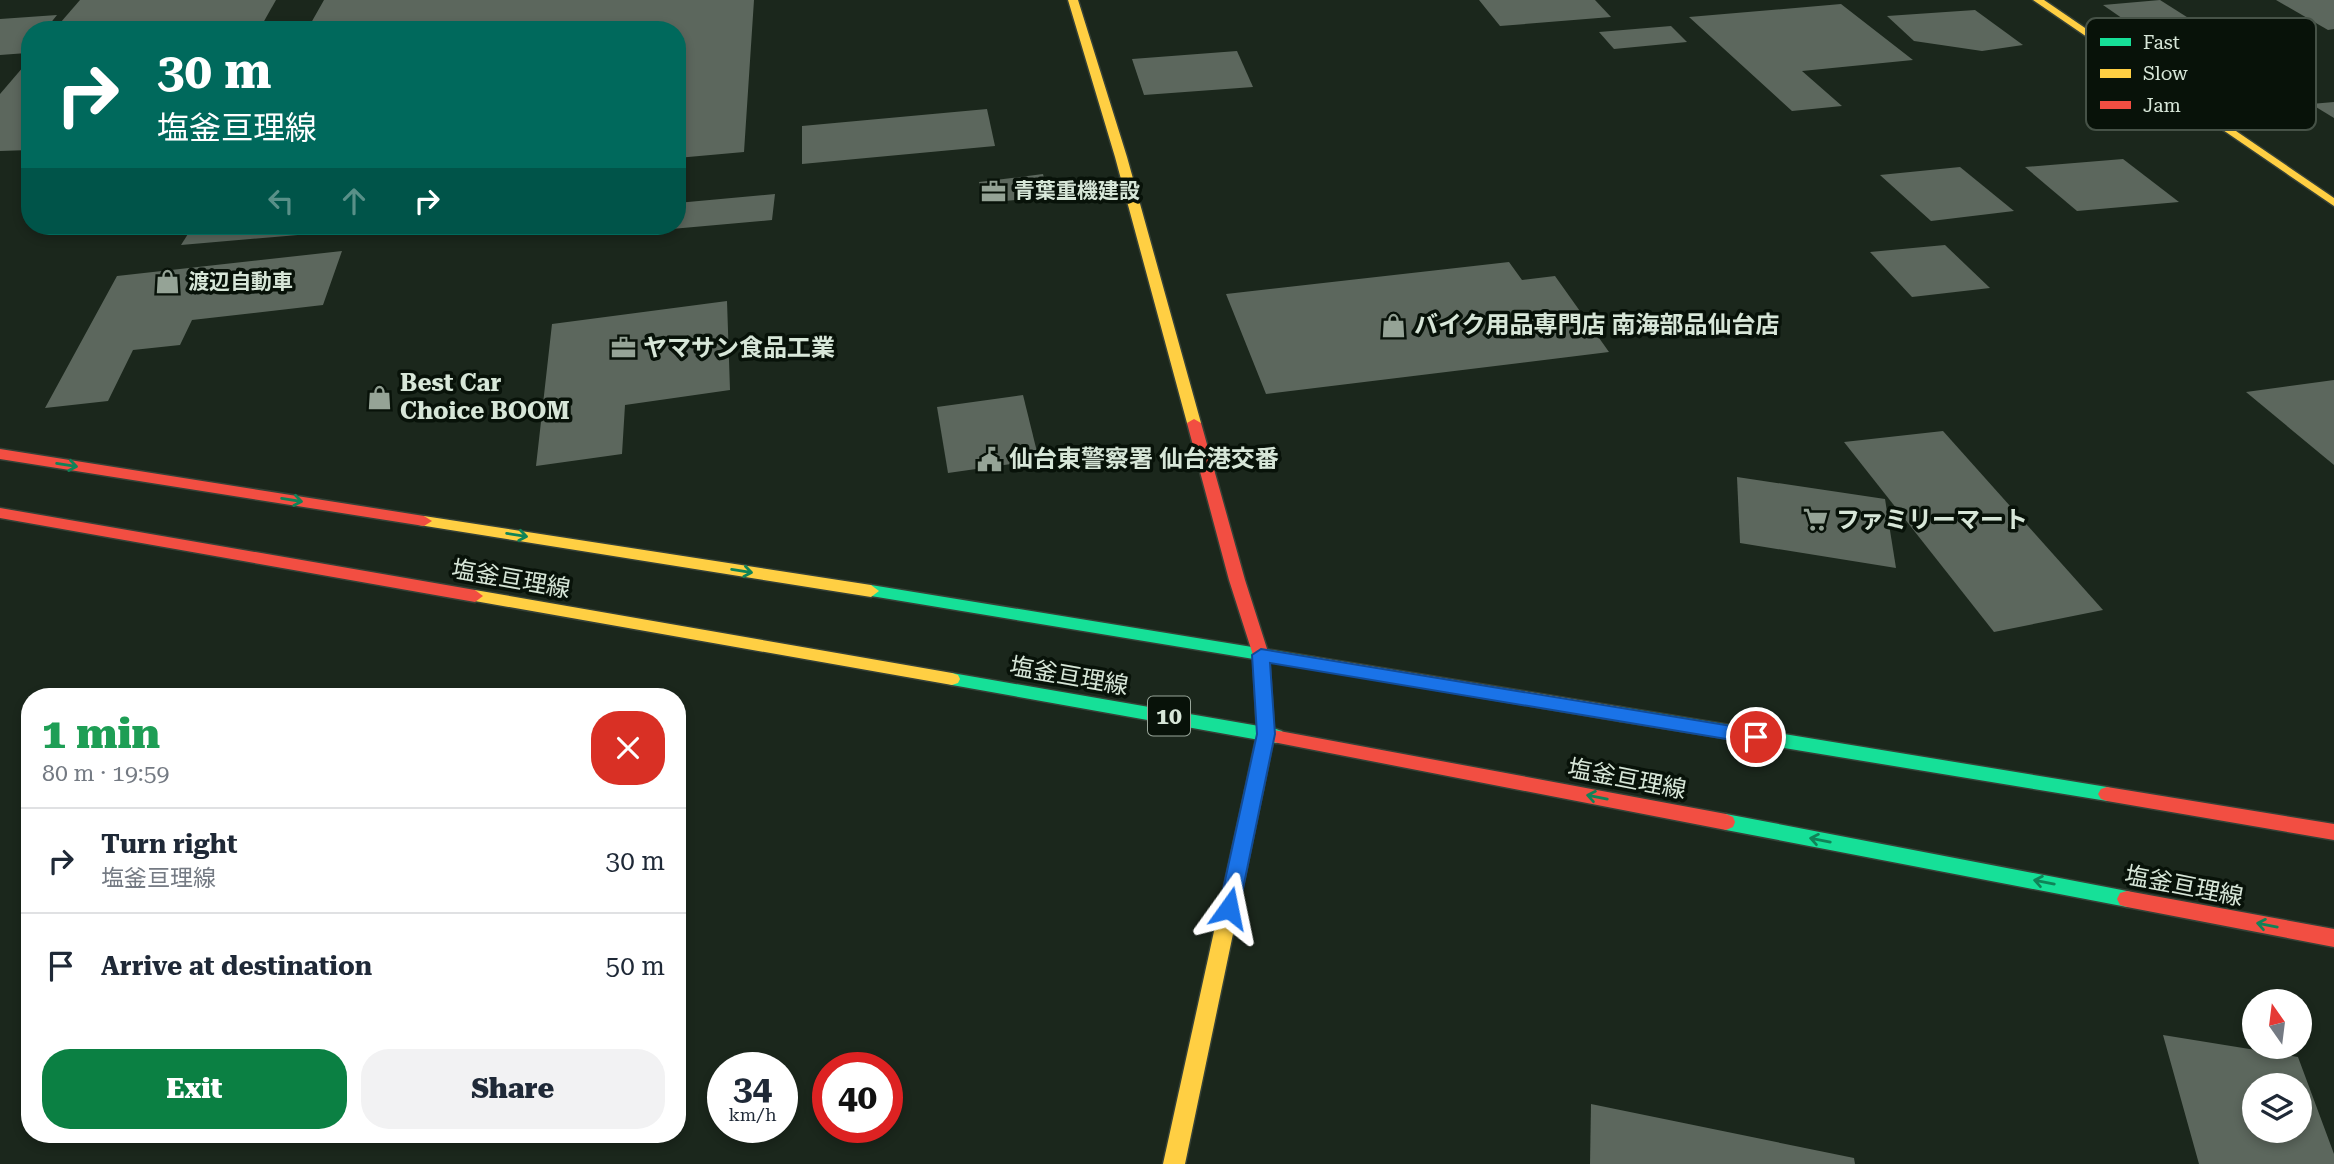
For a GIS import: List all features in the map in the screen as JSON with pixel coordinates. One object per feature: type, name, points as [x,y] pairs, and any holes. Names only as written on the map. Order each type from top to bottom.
[{"type":"main road","points":[[1073,0],[1121,157],[1237,580],[1261,655],[1266,734],[1174,1164]]},
{"type":"main road","points":[[2038,0],[2086,33]]},
{"type":"main road","points":[[2228,130],[2334,203]]},
{"type":"main road","name":"塩釜亘理線","points":[[0,454],[1052,620],[2334,832]]},
{"type":"main road","name":"塩釜亘理線","points":[[0,513],[1266,734],[2334,938]]},
{"type":"building","points":[[80,0],[276,0],[264,21],[62,21]]},
{"type":"building","points":[[324,0],[754,0],[744,152],[686,157],[686,21],[312,21]]},
{"type":"building","points":[[1479,0],[1595,0],[1611,17],[1500,26]]},
{"type":"building","points":[[2160,0],[2188,18],[2122,18],[2103,5]]},
{"type":"building","points":[[2276,0],[2334,0],[2334,29],[2328,30],[2316,23],[2316,18],[2307,18]]},
{"type":"building","points":[[1841,4],[1913,60],[1802,71],[1842,106],[1792,111],[1689,17]]},
{"type":"building","points":[[1975,10],[2023,45],[1982,51],[1914,41],[1887,16]]},
{"type":"building","points":[[57,15],[52,21],[21,21],[21,53],[0,55],[0,19]]},
{"type":"building","points":[[1671,26],[1687,42],[1614,49],[1599,32]]},
{"type":"building","points":[[1237,51],[1253,87],[1144,95],[1132,59]]},
{"type":"building","points":[[21,70],[21,150],[0,151],[0,94]]},
{"type":"building","points":[[2334,102],[2334,118],[2316,107],[2316,104]]},
{"type":"building","points":[[987,109],[995,146],[802,164],[802,126]]},
{"type":"building","points":[[2123,159],[2179,202],[2077,211],[2025,167]]},
{"type":"building","points":[[1960,167],[2014,211],[1931,221],[1880,175]]},
{"type":"building","points":[[1043,174],[1049,197],[983,203],[979,182]]},
{"type":"building","points":[[775,194],[772,220],[686,228],[686,202]]},
{"type":"building","points":[[187,235],[298,235],[181,245]]},
{"type":"building","points":[[1945,245],[1990,288],[1912,297],[1870,252]]},
{"type":"building","points":[[342,251],[323,305],[192,320],[180,345],[133,350],[108,401],[45,408],[117,276]]},
{"type":"building","points":[[1509,262],[1522,280],[1555,276],[1609,352],[1266,394],[1226,294]]},
{"type":"building","points":[[727,301],[730,390],[625,405],[622,454],[536,466],[552,324]]},
{"type":"building","points":[[2334,380],[2334,465],[2246,392]]},
{"type":"building","points":[[1023,395],[1039,460],[948,473],[937,407]]},
{"type":"building","points":[[1943,431],[2103,610],[1994,632],[1844,442]]},
{"type":"building","points":[[1737,477],[1885,499],[1896,568],[1740,543]]},
{"type":"building","points":[[2163,1035],[2242,1048],[2242,1059],[2299,1059],[2304,1073],[2242,1073],[2242,1143],[2312,1143],[2312,1095],[2334,1154],[2334,1164],[2199,1164]]},
{"type":"building","points":[[1591,1104],[1854,1158],[1855,1164],[1590,1164]]},
{"type":"traffic: fast","points":[[871,591],[1314,663]]},
{"type":"traffic: fast","points":[[952,679],[1276,736]]},
{"type":"traffic: fast","points":[[1620,714],[2107,794]]},
{"type":"traffic: fast","points":[[1726,822],[2127,899]]},
{"type":"traffic: slow","points":[[1073,0],[1121,157],[1194,423]]},
{"type":"traffic: slow","points":[[2038,0],[2086,33]]},
{"type":"traffic: slow","points":[[2228,130],[2334,203]]},
{"type":"traffic: slow","points":[[424,521],[871,591]]},
{"type":"traffic: slow","points":[[475,596],[952,679]]},
{"type":"traffic: slow","points":[[1314,663],[1620,714]]},
{"type":"traffic: slow","points":[[1174,1164],[1254,790]]},
{"type":"traffic: jam","points":[[1194,423],[1237,580],[1261,655],[1266,734],[1254,790]]},
{"type":"traffic: jam","points":[[0,454],[424,521]]},
{"type":"traffic: jam","points":[[0,513],[475,596]]},
{"type":"traffic: jam","points":[[1276,736],[1726,822]]},
{"type":"traffic: jam","points":[[2107,794],[2334,832]]},
{"type":"traffic: jam","points":[[2127,899],[2334,938]]},
{"type":"place","name":"青葉重機建設","points":[[994,191]]},
{"type":"place","name":"渡辺自動車","points":[[168,282]]},
{"type":"place","name":"バイク用品専門店 南海部品仙台店","points":[[1394,325]]},
{"type":"place","name":"ヤマサン食品工業","points":[[623,348]]},
{"type":"place","name":"Best Car Choice BOOM","points":[[380,397]]},
{"type":"place","name":"仙台東警察署 仙台港交番","points":[[989,459]]},
{"type":"place","name":"ファミリーマート","points":[[1816,520]]},
{"type":"route","points":[[1229,908],[1266,734],[1261,655],[1756,737]]}]
